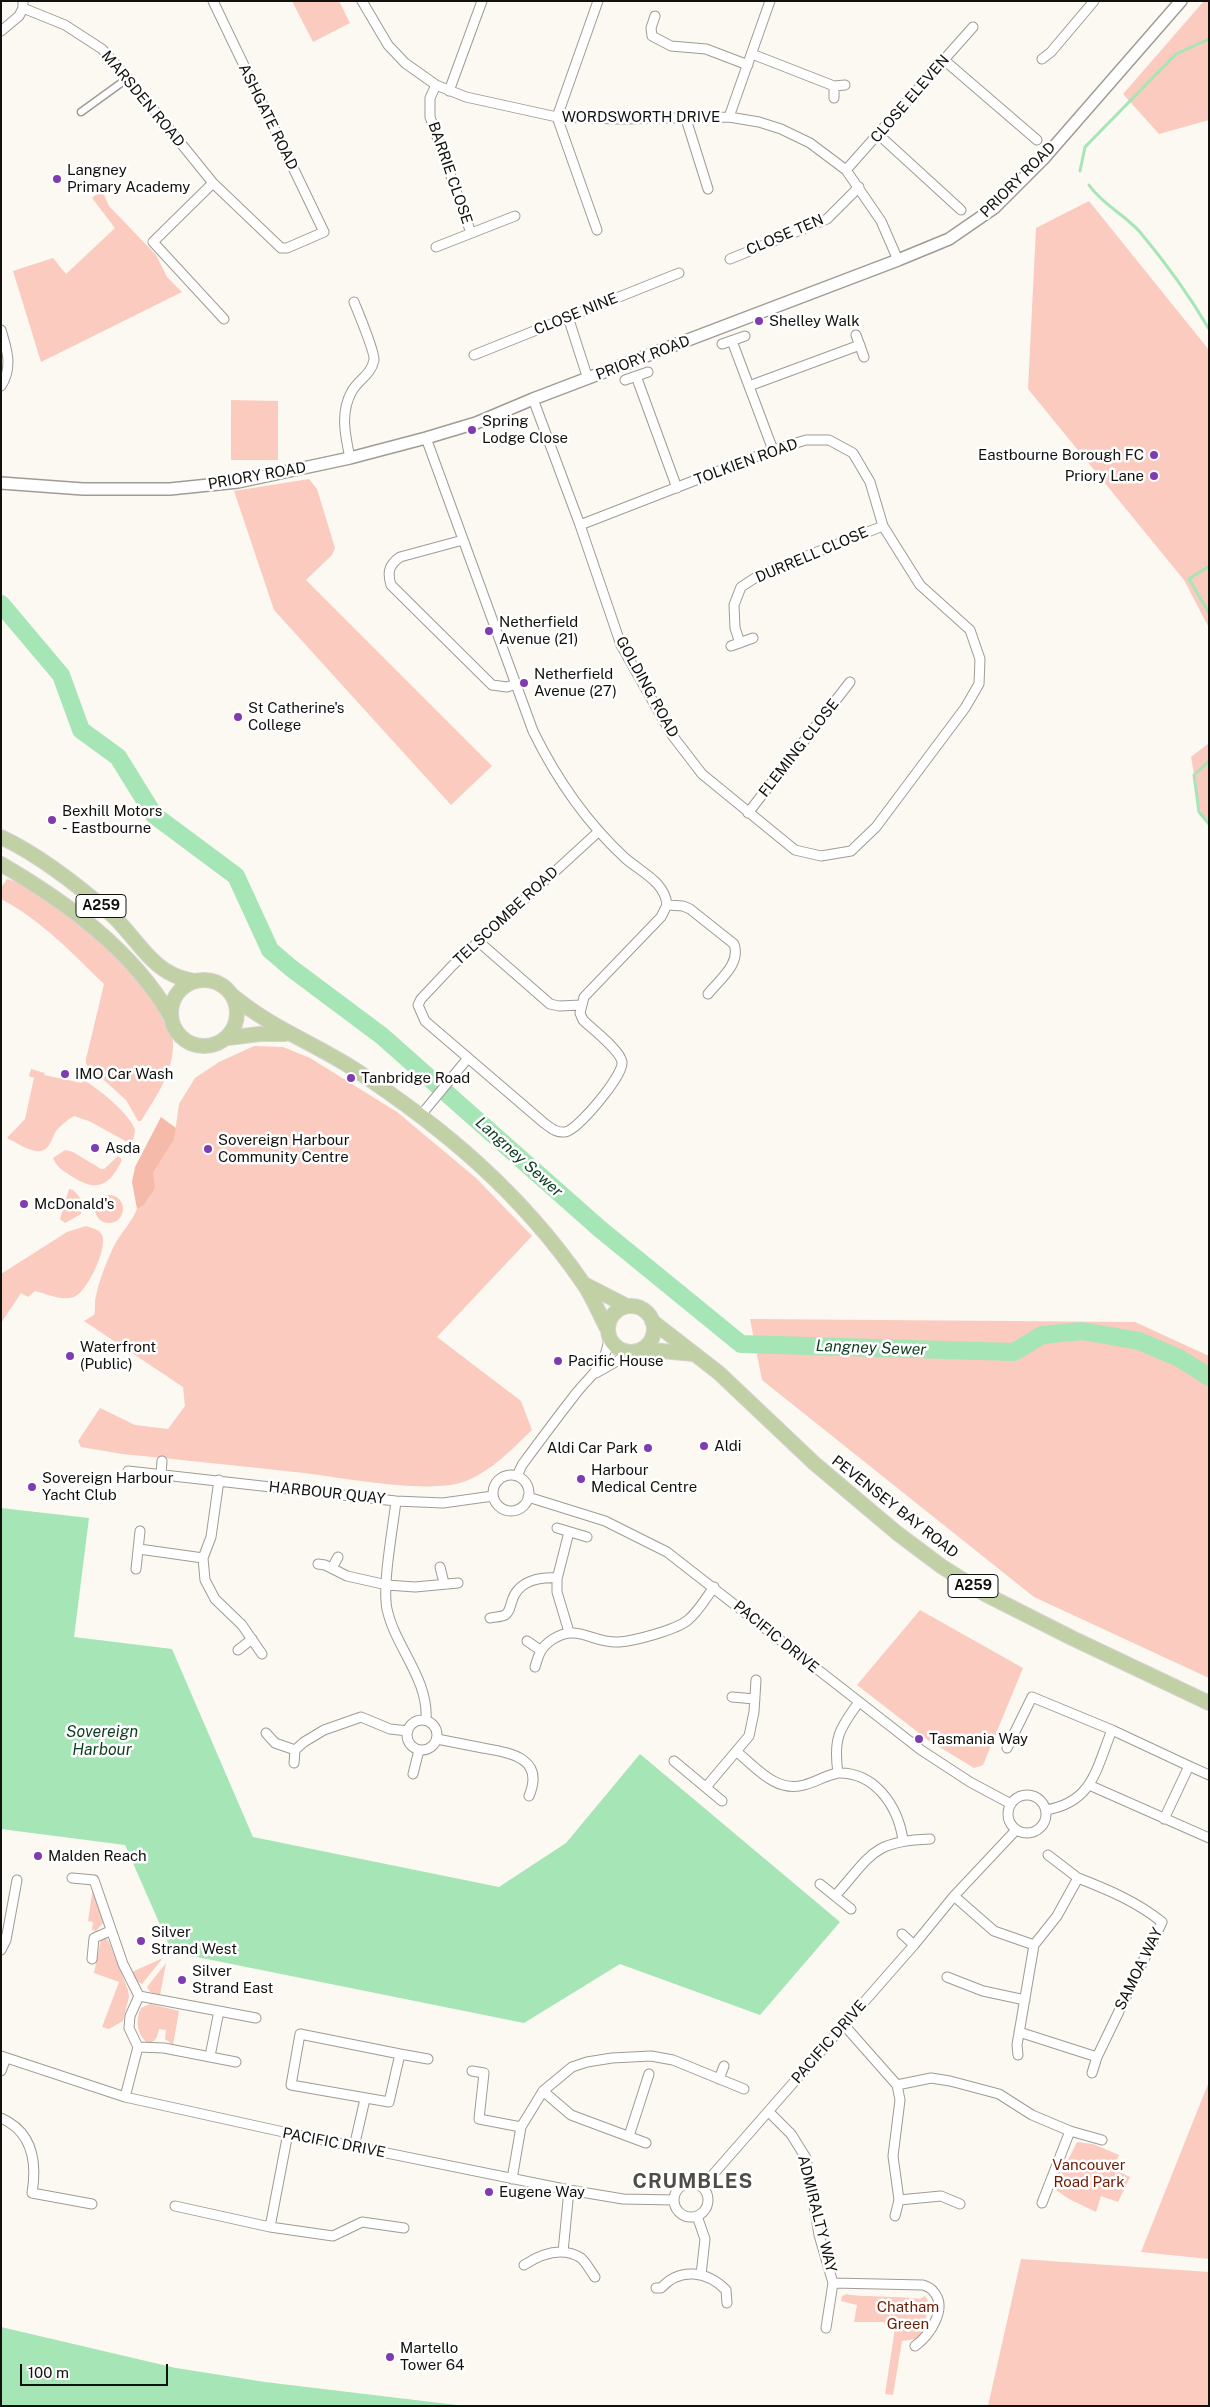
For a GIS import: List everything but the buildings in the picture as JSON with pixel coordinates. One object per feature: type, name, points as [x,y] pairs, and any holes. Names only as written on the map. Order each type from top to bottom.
[{"type":"main road","name":"A259","points":[[1,837],[52,869],[97,903],[126,929],[158,965],[171,974],[194,981]]},
{"type":"main road","name":"A259","points":[[1,864],[66,905],[110,942],[151,986],[171,1017]]},
{"type":"main road","points":[[288,1034],[260,1034],[227,1038],[212,1046],[195,1045],[180,1036],[171,1017],[172,1003],[184,986],[194,981],[213,980],[222,984],[258,1016],[288,1034],[352,1067],[421,1115],[469,1155],[534,1217],[584,1284],[609,1334],[619,1349],[693,1354]]},
{"type":"main road","points":[[227,1038],[238,1019],[238,1009],[234,996]]},
{"type":"main road","points":[[584,1284],[627,1306],[642,1309],[652,1321],[652,1337],[638,1350]]},
{"type":"main road","points":[[609,1334],[611,1317],[615,1312],[627,1306]]},
{"type":"main road","name":"PEVENSEY BAY ROAD","points":[[652,1321],[719,1373],[814,1464],[897,1533],[941,1566],[985,1594],[1209,1703]]},
{"type":"street","name":"ASHGATE ROAD","points":[[213,1],[324,232]]},
{"type":"street","name":"WORDSWORTH DRIVE","points":[[362,1],[388,45],[405,63],[436,85],[449,91],[485,102],[556,117],[729,117],[760,122],[781,129],[810,143],[846,170],[859,187],[882,221],[898,260]]},
{"type":"street","points":[[449,91],[482,1]]},
{"type":"street","points":[[597,230],[556,117],[598,1]]},
{"type":"street","points":[[729,117],[770,1]]},
{"type":"street","points":[[1042,59],[1051,52],[1094,1]]},
{"type":"street","name":"PRIORY ROAD","points":[[1,483],[83,490],[170,489],[243,481],[350,458],[476,423],[533,399],[898,260],[949,239],[994,208],[1045,157],[1181,1]]},
{"type":"street","name":"MARSDEN ROAD","points":[[23,5],[65,25],[102,49],[128,78],[213,183],[281,248],[288,248],[324,232]]},
{"type":"street","points":[[1,31],[19,16],[23,5]]},
{"type":"street","points":[[655,16],[651,28],[652,36],[666,48],[706,49],[748,65]]},
{"type":"street","name":"CLOSE ELEVEN","points":[[846,170],[973,27]]},
{"type":"street","points":[[752,54],[834,86],[845,85]]},
{"type":"street","points":[[944,60],[1037,140]]},
{"type":"street","points":[[81,112],[128,78]]},
{"type":"street","name":"BARRIE CLOSE","points":[[436,85],[430,98],[430,117],[471,233]]},
{"type":"street","points":[[834,86],[834,98]]},
{"type":"street","points":[[686,118],[708,189]]},
{"type":"street","points":[[879,135],[961,210]]},
{"type":"street","points":[[213,183],[153,242],[224,319]]},
{"type":"street","name":"CLOSE TEN","points":[[730,259],[827,219],[859,187]]},
{"type":"street","name":"BARRIE CLOSE","points":[[436,247],[515,216]]},
{"type":"street","name":"CLOSE NINE","points":[[474,355],[679,273]]},
{"type":"street","points":[[350,458],[344,429],[345,410],[353,390],[369,374],[374,358],[354,302]]},
{"type":"street","points":[[568,317],[588,379]]},
{"type":"street","points":[[1,330],[9,362],[7,375],[1,386]]},
{"type":"street","points":[[856,335],[864,357]]},
{"type":"street","points":[[722,344],[745,336]]},
{"type":"street","points":[[732,341],[773,450]]},
{"type":"street","points":[[749,386],[860,346]]},
{"type":"street","points":[[625,380],[648,372]]},
{"type":"street","points":[[636,376],[677,488]]},
{"type":"street","name":"GOLDING ROAD","points":[[533,399],[580,524],[621,645],[672,736],[702,774],[748,813],[795,850],[821,856]]},
{"type":"street","points":[[421,1115],[468,1058],[544,1124],[556,1132],[566,1132],[577,1125],[617,1078],[622,1063],[618,1053],[583,1020],[581,1005],[584,996],[661,917],[667,905],[667,898],[659,885],[627,860],[598,832],[565,790],[546,758],[516,684],[426,438]]},
{"type":"street","name":"TOLKIEN ROAD","points":[[580,524],[773,450],[806,440],[829,440],[852,453],[870,482],[883,526],[920,585],[970,630],[980,659],[979,684],[965,708],[876,828],[850,851],[821,856]]},
{"type":"street","name":"DURRELL CLOSE","points":[[740,643],[735,628],[734,605],[741,587],[761,574],[883,526]]},
{"type":"street","points":[[463,540],[400,557],[392,562],[388,575],[391,585],[492,685],[499,687],[516,684]]},
{"type":"street","points":[[731,646],[753,638]]},
{"type":"street","name":"FLEMING CLOSE","points":[[748,813],[850,682]]},
{"type":"street","name":"TELSCOMBE ROAD","points":[[468,1058],[425,1021],[418,1004],[421,998],[453,964],[598,832]]},
{"type":"street","points":[[667,905],[683,906],[690,909],[734,944],[737,952],[736,961],[708,994]]},
{"type":"street","points":[[479,942],[550,1004],[559,1006],[581,1005]]},
{"type":"street","points":[[596,1374],[607,1353],[609,1334]]},
{"type":"street","points":[[517,1476],[522,1465],[577,1392],[596,1374],[638,1350]]},
{"type":"street","points":[[161,1474],[162,1461]]},
{"type":"street","name":"HARBOUR QUAY","points":[[128,1471],[396,1501],[443,1503],[493,1496]]},
{"type":"street","points":[[511,1475],[517,1476],[526,1485],[528,1497],[518,1509],[507,1510],[498,1505],[493,1496],[493,1489],[499,1479],[511,1475]]},
{"type":"street","points":[[219,1480],[211,1537],[203,1558],[204,1580],[211,1594],[242,1625],[262,1654]]},
{"type":"street","name":"PACIFIC DRIVE","points":[[528,1497],[605,1521],[654,1544],[714,1587],[921,1750],[970,1782],[1011,1804]]},
{"type":"street","points":[[396,1501],[387,1585],[387,1610],[426,1700],[426,1720]]},
{"type":"street","points":[[557,1528],[587,1536]]},
{"type":"street","points":[[136,1569],[140,1531]]},
{"type":"street","points":[[569,1632],[557,1592],[557,1578],[570,1532]]},
{"type":"street","points":[[139,1549],[203,1558]]},
{"type":"street","points":[[332,1568],[338,1557]]},
{"type":"street","points":[[318,1564],[366,1582],[387,1585],[415,1587],[458,1583]]},
{"type":"street","points":[[440,1567],[444,1583]]},
{"type":"street","points":[[490,1618],[505,1615],[510,1611],[513,1597],[526,1583],[544,1577],[557,1578]]},
{"type":"street","points":[[535,1667],[540,1650],[556,1637],[569,1632],[587,1634],[605,1641],[621,1642],[666,1630],[688,1620],[714,1587]]},
{"type":"street","points":[[238,1650],[252,1639]]},
{"type":"street","points":[[527,1641],[540,1650]]},
{"type":"street","points":[[706,1787],[749,1736],[756,1680]]},
{"type":"street","points":[[1007,1748],[1032,1697],[1112,1730],[1209,1774]]},
{"type":"street","points":[[732,1698],[754,1699]]},
{"type":"street","points":[[838,1773],[836,1741],[842,1726],[859,1702]]},
{"type":"street","points":[[294,1763],[295,1750],[304,1742],[324,1730],[361,1717],[390,1729],[408,1731]]},
{"type":"street","points":[[426,1720],[435,1726],[437,1739],[430,1748],[419,1750],[410,1743],[408,1731],[414,1722],[426,1720]]},
{"type":"street","points":[[1046,1810],[1071,1804],[1080,1798],[1089,1785],[1112,1730]]},
{"type":"street","points":[[266,1733],[275,1743],[295,1750]]},
{"type":"street","points":[[437,1739],[520,1757],[532,1772],[533,1787],[529,1796]]},
{"type":"street","points":[[414,1774],[419,1750]]},
{"type":"street","points":[[737,1752],[769,1779],[783,1786],[806,1785],[822,1776],[838,1773],[862,1777],[878,1789],[898,1817],[903,1840]]},
{"type":"street","points":[[674,1761],[722,1801]]},
{"type":"street","points":[[1164,1819],[1189,1766]]},
{"type":"street","points":[[1089,1785],[1209,1838]]},
{"type":"street","points":[[1023,1795],[1031,1795],[1038,1798],[1046,1810],[1044,1823],[1040,1828],[1028,1834],[1016,1830],[1008,1818],[1011,1804],[1023,1795]]},
{"type":"street","name":"PACIFIC DRIVE","points":[[702,2187],[914,1945],[954,1896],[1016,1830]]},
{"type":"street","points":[[835,1896],[875,1851],[903,1840],[930,1839]]},
{"type":"street","points":[[1018,2055],[1019,2032],[1034,1945],[1057,1916],[1078,1878],[1048,1856]]},
{"type":"street","points":[[72,1878],[94,1880],[110,1931],[123,1964],[139,1996]]},
{"type":"street","name":"SAMOA WAY","points":[[1078,1878],[1114,1892],[1146,1910],[1162,1922],[1092,2072]]},
{"type":"street","points":[[1,1950],[17,1880]]},
{"type":"street","points":[[820,1884],[851,1909]]},
{"type":"street","points":[[954,1896],[994,1931],[1034,1945]]},
{"type":"street","points":[[92,1959],[94,1938],[110,1931]]},
{"type":"street","points":[[902,1934],[914,1945]]},
{"type":"street","points":[[947,1977],[983,1991],[1025,2000]]},
{"type":"street","points":[[139,1996],[256,2018]]},
{"type":"street","points":[[125,2097],[138,2047],[129,2028],[130,2016],[139,1996]]},
{"type":"street","points":[[211,2051],[219,2011]]},
{"type":"street","points":[[844,2025],[897,2085],[900,2100],[893,2156],[899,2200],[895,2216]]},
{"type":"street","points":[[1019,2032],[1097,2058]]},
{"type":"street","points":[[400,2054],[389,2102],[291,2085],[300,2034],[428,2059]]},
{"type":"street","points":[[138,2047],[164,2048],[236,2062]]},
{"type":"street","points":[[1,2071],[4,2056]]},
{"type":"street","name":"PACIFIC DRIVE","points":[[4,2056],[125,2097],[288,2134],[569,2190],[623,2199],[674,2200]]},
{"type":"street","points":[[512,2179],[521,2127],[543,2091],[572,2067],[593,2061],[632,2056],[673,2060],[744,2089]]},
{"type":"street","points":[[719,2079],[724,2066]]},
{"type":"street","points":[[472,2071],[484,2073],[479,2118],[521,2127]]},
{"type":"street","points":[[629,2136],[649,2074]]},
{"type":"street","points":[[897,2085],[931,2078],[999,2094],[1032,2115],[1070,2131],[1102,2140]]},
{"type":"street","points":[[543,2091],[571,2115],[646,2143]]},
{"type":"street","points":[[354,2147],[365,2099]]},
{"type":"street","name":"ADMIRALTY WAY","points":[[769,2112],[791,2134],[806,2158],[819,2235],[830,2266],[833,2284],[826,2328]]},
{"type":"street","points":[[1,2118],[21,2132],[30,2145],[34,2158],[35,2172],[32,2193],[92,2204]]},
{"type":"street","points":[[1042,2203],[1070,2131]]},
{"type":"street","points":[[270,2227],[288,2134]]},
{"type":"street","points":[[696,2184],[706,2192],[708,2203],[702,2214],[688,2217],[679,2213],[674,2200],[679,2188],[684,2185],[696,2184]]},
{"type":"street","points":[[563,2252],[569,2190]]},
{"type":"street","points":[[899,2200],[941,2196],[960,2204]]},
{"type":"street","points":[[175,2206],[270,2227],[333,2236],[362,2222],[404,2228]]},
{"type":"street","points":[[697,2216],[705,2239],[701,2275]]},
{"type":"street","points":[[524,2265],[540,2255],[563,2252],[582,2258],[595,2277]]},
{"type":"street","points":[[656,2288],[661,2288],[668,2280],[683,2273],[701,2275],[726,2290],[728,2303]]},
{"type":"street","points":[[833,2284],[923,2285],[933,2291],[938,2301],[936,2320],[925,2339],[915,2346]]},
{"type":"green space","points":[[292,1],[339,1],[350,23],[313,42]]},
{"type":"green space","points":[[1204,1],[1209,1],[1209,120],[1159,134],[1123,94]]},
{"type":"green space","points":[[102,190],[109,206],[156,255],[167,277],[182,292],[41,362],[13,271],[53,258],[66,274],[115,228],[92,198]]},
{"type":"green space","name":"Priory Lane","points":[[1089,201],[1209,350],[1209,628],[1184,580],[1028,389],[1036,228]]},
{"type":"green space","points":[[231,400],[278,401],[278,460],[231,460]]},
{"type":"green space","points":[[309,479],[317,489],[335,548],[332,555],[306,580],[492,766],[451,805],[274,610],[234,491]]},
{"type":"green space","points":[[1209,743],[1209,821],[1201,814],[1191,757]]},
{"type":"green space","points":[[7,879],[37,893],[102,943],[144,988],[169,1029],[173,1041],[173,1052],[168,1073],[141,1121],[138,1121],[126,1100],[86,1064],[104,984],[43,927],[16,907],[1,899],[1,888]]},
{"type":"green space","points":[[254,1046],[283,1047],[310,1058],[397,1112],[476,1178],[532,1236],[437,1337],[521,1401],[532,1430],[502,1458],[476,1476],[451,1485],[410,1486],[281,1470],[122,1454],[81,1447],[78,1441],[100,1408],[135,1425],[168,1429],[185,1406],[183,1387],[84,1321],[94,1315],[95,1299],[99,1284],[113,1248],[137,1209],[143,1206],[153,1173],[174,1140],[179,1104],[195,1078],[219,1062]]},
{"type":"green space","points":[[31,1069],[45,1073],[44,1075],[82,1083],[83,1080],[96,1088],[121,1110],[132,1124],[135,1130],[133,1141],[129,1143],[89,1121],[74,1116],[56,1131],[49,1145],[44,1150],[25,1148],[7,1138],[25,1119],[34,1078],[29,1076]]},
{"type":"green space","points":[[65,1150],[73,1152],[101,1169],[104,1169],[118,1156],[122,1160],[108,1181],[102,1184],[90,1185],[73,1177],[57,1164],[53,1158]]},
{"type":"green space","points":[[69,1189],[78,1195],[83,1206],[81,1214],[65,1223],[60,1219]]},
{"type":"green space","points":[[109,1195],[119,1199],[123,1209],[119,1219],[109,1223],[99,1219],[95,1209],[99,1199]]},
{"type":"green space","points":[[86,1226],[99,1231],[103,1241],[99,1259],[85,1287],[74,1297],[69,1298],[54,1297],[35,1291],[28,1297],[21,1293],[1,1323],[1,1274],[67,1232]]},
{"type":"green space","points":[[750,1319],[1135,1322],[1209,1356],[1209,1678],[1034,1597],[762,1380]]},
{"type":"green space","points":[[920,1610],[1023,1668],[983,1765],[974,1768],[928,1740],[857,1685]]},
{"type":"green space","points":[[93,1887],[102,1913],[103,1923],[96,1931],[92,1930],[93,1922],[88,1921]]},
{"type":"green space","points":[[101,1939],[107,1939],[109,1942],[129,1997],[123,2021],[109,2029],[102,2027],[119,1982],[94,1973]]},
{"type":"green space","points":[[163,1958],[142,1984],[138,1982],[132,1972]]},
{"type":"green space","points":[[166,1963],[160,1995],[150,1992],[147,1987]]},
{"type":"green space","points":[[150,2004],[179,2011],[173,2045],[165,2039],[166,2030],[159,2029],[157,2037],[152,2042],[146,2042],[141,2035],[138,2026],[139,2013],[141,2008]]},
{"type":"green space","points":[[1209,2082],[1209,2259],[1141,2252],[1202,2099]]},
{"type":"green space","name":"Vancouver Road Park","points":[[1077,2142],[1093,2144],[1119,2155],[1113,2169],[1130,2177],[1118,2202],[1101,2196],[1096,2212],[1069,2199],[1056,2190],[1056,2184]]},
{"type":"green space","points":[[1021,2259],[1209,2272],[1209,2406],[988,2406]]},
{"type":"green space","name":"Chatham Green","points":[[847,2294],[920,2299],[925,2296],[931,2305],[927,2310],[923,2338],[902,2341],[893,2395],[885,2394],[895,2328],[883,2322],[854,2322],[857,2305],[841,2301],[842,2296]]},
{"type":"shaded area","points":[[161,1117],[176,1128],[174,1140],[153,1173],[155,1188],[143,1206],[137,1209],[132,1182],[135,1167]]},
{"type":"water","name":"Sovereign Harbour","points":[[1,1508],[89,1518],[74,1637],[172,1649],[253,1837],[499,1887],[566,1843],[640,1754],[840,1922],[760,2015],[620,1964],[524,2023],[172,1952],[125,1845],[1,1829]]},
{"type":"water","points":[[1,2327],[176,2368],[265,2382],[465,2406],[1,2406]]},
{"type":"waterway","points":[[1080,171],[1085,147],[1176,54],[1209,39]]},
{"type":"waterway","points":[[1089,185],[1100,198],[1140,232],[1159,255],[1209,329]]},
{"type":"waterway","points":[[1209,566],[1189,579],[1209,613]]},
{"type":"waterway","name":"Langney Sewer","points":[[1,604],[61,675],[81,730],[118,757],[154,815],[236,876],[270,950],[382,1036],[600,1229],[741,1344],[1014,1352],[1042,1335],[1082,1331],[1139,1341],[1179,1358],[1209,1377]]},
{"type":"waterway","points":[[1209,761],[1194,775],[1199,812],[1209,824]]},
{"type":"place","name":"Langney Primary Academy","points":[[57,179]]},
{"type":"place","name":"Shelley Walk","points":[[759,321]]},
{"type":"place","name":"Spring Lodge Close","points":[[472,430]]},
{"type":"place","name":"Eastbourne Borough FC","points":[[1154,455]]},
{"type":"place","name":"Priory Lane","points":[[1154,476]]},
{"type":"place","name":"Netherfield Avenue (21)","points":[[489,631]]},
{"type":"place","name":"Netherfield Avenue (27)","points":[[524,683]]},
{"type":"place","name":"St Catherine's College","points":[[238,717]]},
{"type":"place","name":"Bexhill Motors - Eastbourne","points":[[52,820]]},
{"type":"place","name":"IMO Car Wash","points":[[65,1074]]},
{"type":"place","name":"Tanbridge Road","points":[[351,1078]]},
{"type":"place","name":"Asda","points":[[95,1148]]},
{"type":"place","name":"Sovereign Harbour Community Centre","points":[[208,1149]]},
{"type":"place","name":"McDonald's","points":[[24,1204]]},
{"type":"place","name":"Waterfront (Public)","points":[[70,1356]]},
{"type":"place","name":"Pacific House","points":[[558,1361]]},
{"type":"place","name":"Aldi","points":[[704,1446]]},
{"type":"place","name":"Aldi Car Park","points":[[648,1448]]},
{"type":"place","name":"Harbour Medical Centre","points":[[581,1479]]},
{"type":"place","name":"Sovereign Harbour Yacht Club","points":[[32,1487]]},
{"type":"place","name":"Tasmania Way","points":[[919,1739]]},
{"type":"place","name":"Malden Reach","points":[[38,1856]]},
{"type":"place","name":"Silver Strand West","points":[[141,1941]]},
{"type":"place","name":"Silver Strand East","points":[[182,1980]]},
{"type":"place","name":"Eugene Way","points":[[489,2192]]},
{"type":"place","name":"Martello Tower 64","points":[[390,2357]]},
{"type":"district","name":"CRUMBLES","points":[[693,2182]]}]
